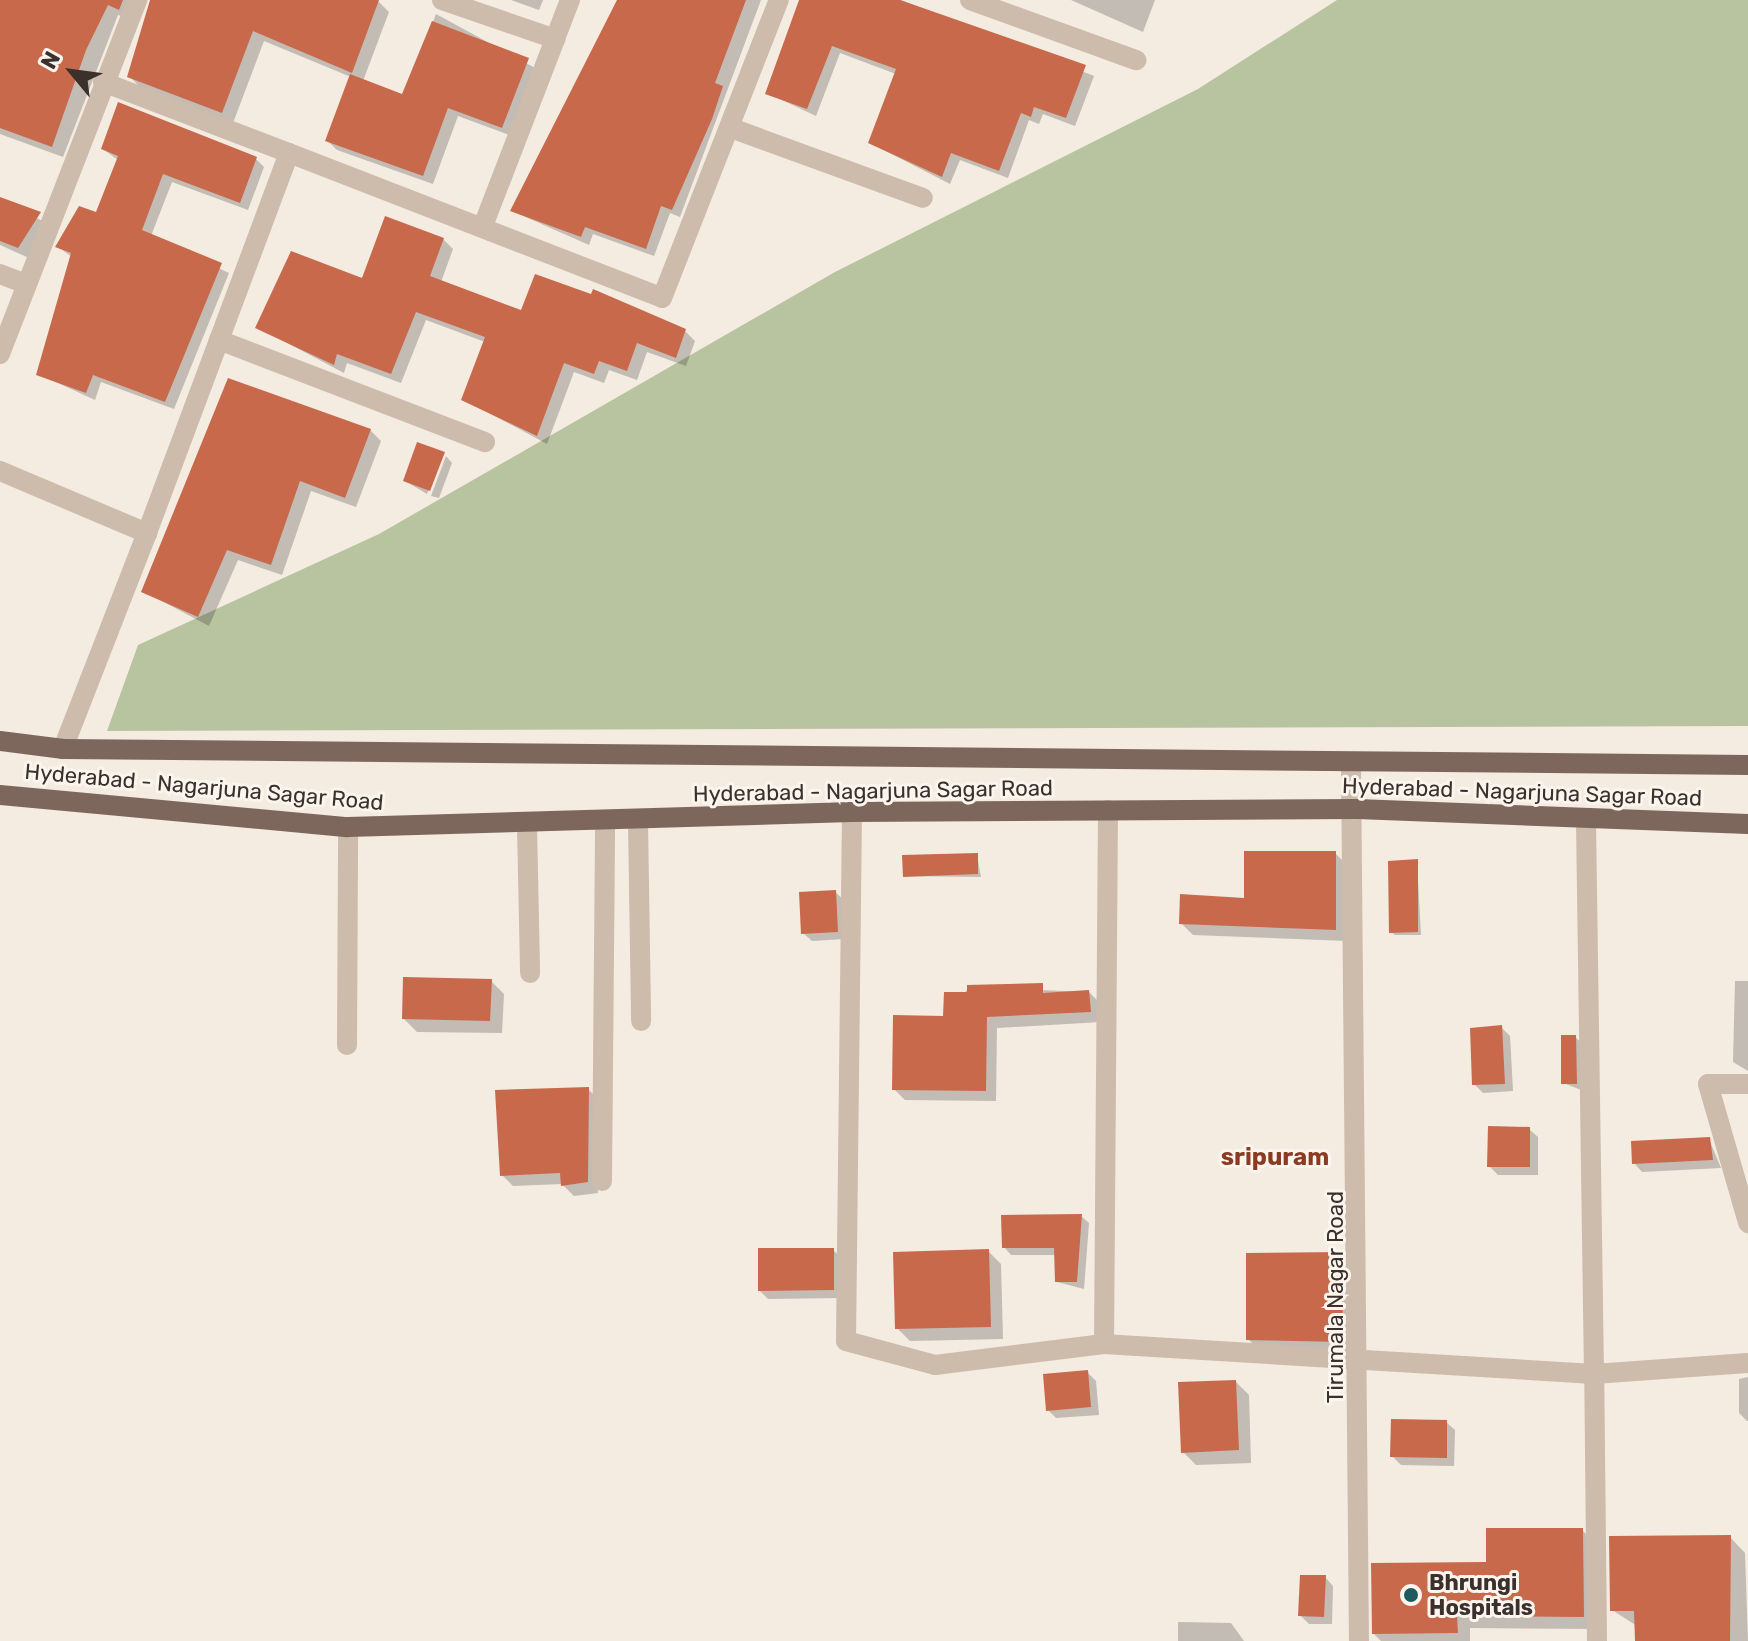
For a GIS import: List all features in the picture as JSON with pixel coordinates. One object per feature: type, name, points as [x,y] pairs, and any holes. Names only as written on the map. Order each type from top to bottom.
[{"type":"main road","name":"Hyderabad - Nagarjuna Sagar Road","points":[[0,741],[63,749],[1351,765],[1748,765]]},
{"type":"main road","name":"Hyderabad - Nagarjuna Sagar Road","points":[[0,795],[348,827],[605,824],[852,812],[1357,809],[1748,824]]},
{"type":"street","points":[[0,354],[137,0]]},
{"type":"street","points":[[442,0],[555,39]]},
{"type":"street","points":[[483,226],[570,0]]},
{"type":"street","points":[[103,82],[483,226],[662,298],[779,0]]},
{"type":"street","points":[[970,0],[1136,60]]},
{"type":"street","points":[[731,128],[923,198]]},
{"type":"street","points":[[63,749],[289,153]]},
{"type":"street","points":[[0,274],[26,284]]},
{"type":"street","points":[[219,340],[485,442]]},
{"type":"street","points":[[0,471],[147,533]]},
{"type":"street","name":"Tirumala Nagar Road","points":[[1351,765],[1357,809],[1359,1641]]},
{"type":"street","points":[[1104,1344],[1108,810]]},
{"type":"street","points":[[852,812],[846,1341],[935,1365],[1104,1344],[1360,1354],[1594,1374],[1748,1363]]},
{"type":"street","points":[[1586,819],[1597,1641]]},
{"type":"street","points":[[638,822],[641,1021]]},
{"type":"street","points":[[602,1181],[605,824]]},
{"type":"street","points":[[527,825],[530,973]]},
{"type":"street","points":[[347,1045],[348,827]]},
{"type":"street","points":[[1748,1084],[1708,1084],[1748,1223]]},
{"type":"green space","points":[[1337,0],[1748,0],[1748,726],[107,731],[138,645],[379,534],[835,272],[1198,89]]},
{"type":"building","points":[[0,0],[123,0],[119,10],[108,5],[86,50],[52,147],[0,128]]},
{"type":"building","points":[[150,0],[379,0],[352,73],[253,31],[222,113],[127,77]]},
{"type":"building","points":[[617,0],[746,0],[715,83],[723,86],[712,119],[672,210],[661,206],[646,249],[585,227],[581,237],[510,211]]},
{"type":"building","points":[[799,0],[900,0],[1086,65],[1066,118],[1034,107],[1031,117],[1021,113],[999,171],[951,153],[942,177],[868,143],[896,69],[832,46],[807,109],[765,94]]},
{"type":"building","points":[[432,21],[529,58],[502,128],[448,108],[423,176],[325,141],[350,74],[402,94]]},
{"type":"building","points":[[118,102],[257,157],[240,203],[163,174],[142,230],[222,263],[165,402],[93,375],[86,393],[36,375],[71,253],[55,247],[79,206],[96,212],[118,156],[101,149]]},
{"type":"building","points":[[0,197],[41,212],[18,248],[0,241]]},
{"type":"building","points":[[385,216],[444,238],[430,276],[521,310],[535,274],[591,294],[593,289],[686,329],[676,358],[637,343],[627,371],[599,361],[594,374],[564,363],[537,436],[461,400],[485,337],[416,312],[391,374],[337,354],[334,365],[255,328],[291,251],[362,278]]},
{"type":"building","points":[[228,378],[371,429],[345,498],[300,481],[271,565],[227,550],[198,617],[141,592]]},
{"type":"building","points":[[417,442],[445,452],[430,491],[403,481]]},
{"type":"building","points":[[1244,851],[1336,851],[1336,930],[1179,924],[1180,894],[1244,898]]},
{"type":"building","points":[[978,853],[978,874],[903,877],[902,855]]},
{"type":"building","points":[[1418,859],[1418,932],[1389,933],[1388,861]]},
{"type":"building","points":[[836,890],[838,932],[801,934],[799,892]]},
{"type":"building","points":[[403,977],[492,979],[490,1021],[402,1019]]},
{"type":"building","points":[[1043,983],[1043,993],[1089,990],[1091,1012],[987,1017],[986,1091],[892,1090],[893,1015],[943,1016],[944,992],[967,992],[967,985]]},
{"type":"building","points":[[1502,1025],[1505,1084],[1472,1085],[1470,1028]]},
{"type":"building","points":[[1561,1035],[1576,1035],[1577,1084],[1561,1084]]},
{"type":"building","points":[[589,1087],[588,1182],[561,1186],[560,1173],[500,1176],[495,1090]]},
{"type":"building","points":[[1488,1126],[1530,1127],[1530,1167],[1487,1167]]},
{"type":"building","points":[[1710,1137],[1713,1160],[1632,1164],[1631,1141]]},
{"type":"building","points":[[1082,1214],[1077,1282],[1055,1282],[1054,1248],[1002,1248],[1001,1215]]},
{"type":"building","points":[[758,1248],[834,1248],[834,1290],[758,1291]]},
{"type":"building","points":[[989,1249],[991,1327],[895,1329],[893,1252]]},
{"type":"building","points":[[1342,1252],[1343,1342],[1246,1340],[1246,1253]]},
{"type":"building","points":[[1088,1370],[1091,1407],[1046,1411],[1043,1374]]},
{"type":"building","points":[[1236,1380],[1239,1450],[1181,1453],[1178,1382]]},
{"type":"building","points":[[1391,1419],[1447,1420],[1447,1458],[1390,1457]]},
{"type":"building","points":[[1486,1528],[1583,1528],[1584,1617],[1457,1616],[1458,1633],[1372,1634],[1371,1563],[1486,1562]]},
{"type":"building","points":[[1731,1535],[1730,1641],[1635,1641],[1634,1611],[1610,1611],[1609,1536]]},
{"type":"building","points":[[1300,1575],[1326,1575],[1324,1617],[1298,1616]]},
{"type":"place","name":"Bhrungi Hospitals","points":[[1411,1595]]},
{"type":"district","name":"sripuram","points":[[1275,1158]]}]
